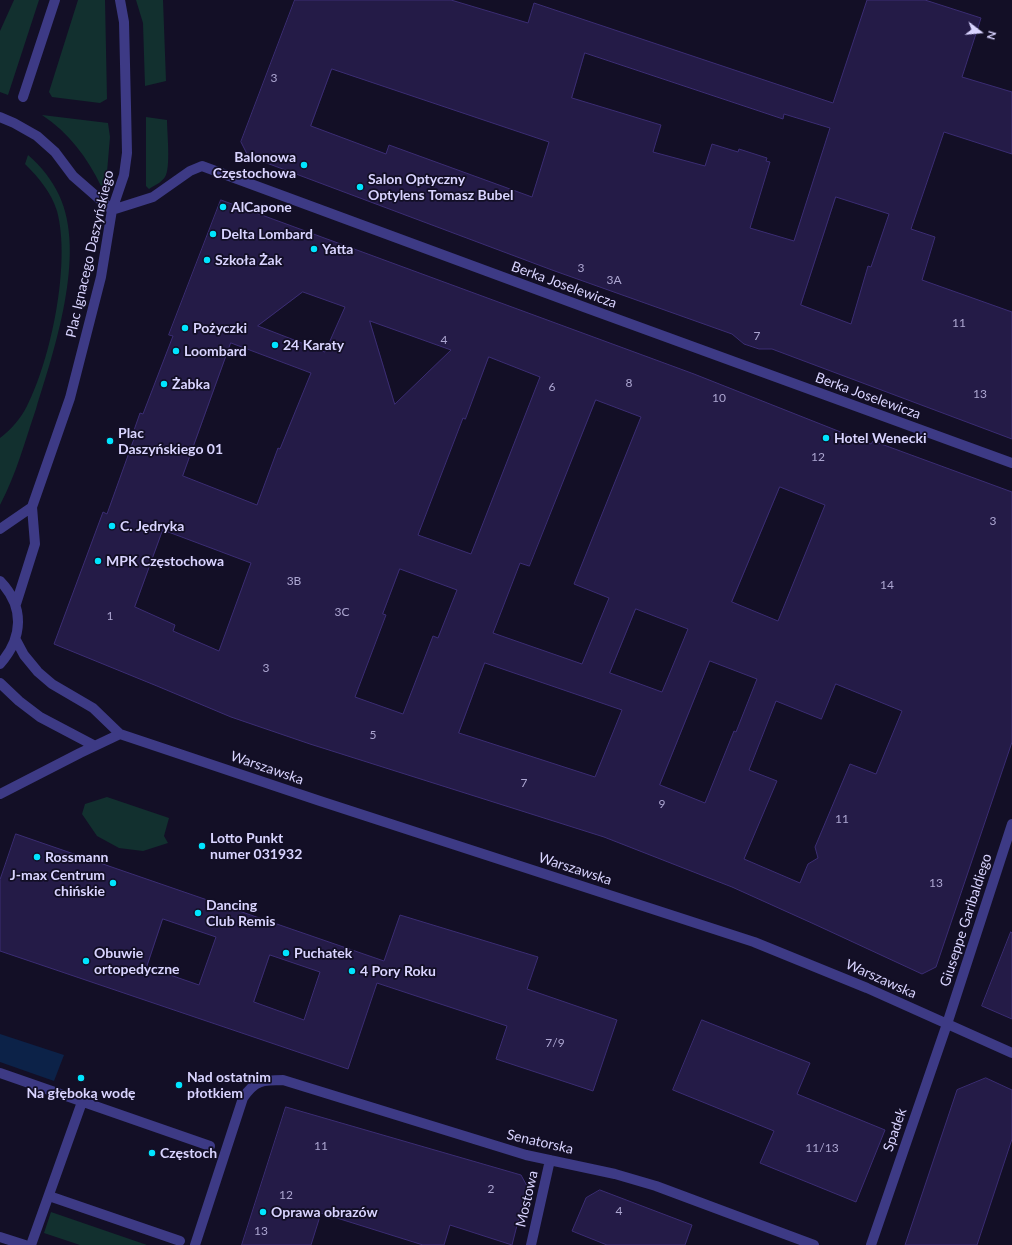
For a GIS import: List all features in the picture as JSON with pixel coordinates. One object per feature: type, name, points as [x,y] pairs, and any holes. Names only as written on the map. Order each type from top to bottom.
[{"type":"street","points":[[23,97],[56,0]]},
{"type":"street","name":"Plac Ignacego Daszyńskiego","points":[[16,604],[35,544],[32,507],[70,398],[101,276],[112,210],[124,175],[127,153],[124,22],[120,0]]},
{"type":"street","points":[[0,117],[37,136],[56,152],[73,176],[112,210]]},
{"type":"street","name":"Berka Joselewicza","points":[[112,210],[153,198],[190,171],[202,166],[1012,463]]},
{"type":"street","points":[[0,529],[32,507]]},
{"type":"street","name":"Plac Ignacego Daszyńskiego","points":[[0,581],[8,590],[16,604],[18,622],[16,640],[10,653],[0,664]]},
{"type":"street","name":"Warszawska","points":[[16,640],[24,655],[38,672],[52,684],[93,708],[120,734],[320,801],[754,942],[860,985],[1012,1053]]},
{"type":"street","points":[[0,683],[19,701],[40,717],[95,746]]},
{"type":"street","points":[[0,794],[73,756],[120,734]]},
{"type":"street","name":"Giuseppe Garibaldiego","points":[[947,1024],[1012,824]]},
{"type":"street","name":"Spadek","points":[[871,1245],[947,1024]]},
{"type":"street","points":[[0,1073],[210,1146]]},
{"type":"street","name":"Senatorska","points":[[195,1245],[243,1098],[255,1083],[271,1080],[283,1080],[526,1156],[615,1174],[656,1186],[814,1245]]},
{"type":"street","points":[[31,1245],[82,1102]]},
{"type":"street","name":"Mostowa","points":[[530,1245],[550,1160]]},
{"type":"street","points":[[49,1196],[180,1241]]},
{"type":"street","points":[[0,1237],[25,1245]]},
{"type":"green space","points":[[14,0],[39,0],[8,95],[0,92],[0,31]]},
{"type":"green space","points":[[78,0],[105,0],[107,99],[100,103],[52,97],[49,92]]},
{"type":"green space","points":[[136,0],[163,0],[166,81],[145,86],[143,23]]},
{"type":"green space","points":[[42,115],[108,123],[110,137],[106,184],[101,186],[90,165],[76,146],[61,130]]},
{"type":"green space","points":[[146,117],[167,120],[168,141],[167,172],[162,181],[149,189],[146,186]]},
{"type":"green space","points":[[28,155],[46,174],[59,195],[67,219],[70,245],[69,273],[59,331],[51,359],[20,458],[6,494],[0,505],[0,438],[12,428],[22,415],[36,386],[51,337],[60,283],[62,257],[61,232],[57,211],[44,186],[25,164]]},
{"type":"green space","points":[[107,797],[169,818],[164,836],[168,843],[143,851],[119,848],[97,836],[82,814],[85,804]]},
{"type":"green space","points":[[51,1212],[147,1245],[80,1245],[44,1233]]},
{"type":"water","points":[[0,1034],[64,1055],[54,1081],[0,1062]]},
{"type":"building","points":[[295,0],[451,0],[528,23],[534,3],[833,103],[867,0],[925,0],[981,18],[962,77],[1012,92],[1012,154],[944,132],[911,229],[935,237],[922,280],[1012,312],[1012,439],[772,349],[759,349],[744,344],[732,334],[552,270],[248,156],[241,142]],"holes":[[[585,53],[783,119],[784,114],[830,128],[794,241],[750,228],[770,162],[766,161],[767,158],[739,149],[738,152],[712,144],[705,166],[653,152],[661,125],[572,98]],[[332,69],[549,142],[532,197],[389,145],[386,154],[311,126]],[[836,197],[889,214],[871,267],[868,266],[851,324],[801,305]]]},
{"type":"building","points":[[221,200],[694,374],[871,444],[873,441],[1012,492],[1012,742],[936,967],[922,974],[732,887],[604,837],[310,744],[231,717],[54,644],[103,512],[107,514],[135,436],[132,436],[140,413],[143,414],[173,336],[169,335]],"holes":[[[303,292],[345,307],[325,352],[258,326]],[[370,321],[451,350],[395,404]],[[231,343],[311,373],[280,449],[278,448],[257,505],[183,476]],[[489,357],[540,377],[471,554],[418,535],[463,418],[465,419]],[[596,400],[641,417],[574,584],[609,598],[582,664],[493,633],[520,563],[529,566]],[[780,487],[825,505],[778,621],[732,602]],[[163,530],[251,563],[219,651],[173,631],[175,625],[135,607]],[[400,569],[457,590],[438,638],[433,636],[403,714],[355,697],[386,615],[383,614]],[[636,609],[688,629],[662,692],[610,673]],[[710,661],[757,679],[736,732],[734,731],[705,803],[660,785]],[[485,663],[622,710],[595,777],[459,733]],[[836,684],[902,711],[876,774],[850,764],[815,847],[818,858],[808,864],[800,883],[744,859],[777,781],[749,770],[776,701],[821,719]]]},
{"type":"building","name":"Puchatek","points":[[16,834],[384,961],[400,915],[538,957],[527,989],[617,1020],[593,1091],[496,1059],[507,1026],[377,983],[348,1069],[0,951],[0,880]],"holes":[[[163,919],[216,937],[199,985],[147,967]],[[270,955],[320,972],[304,1020],[254,1002]]]},
{"type":"building","points":[[1011,932],[1012,933],[1012,1019],[982,1006]]},
{"type":"building","points":[[702,1020],[810,1063],[797,1094],[885,1130],[856,1202],[760,1163],[774,1131],[673,1090]]},
{"type":"building","points":[[986,1078],[1012,1090],[1012,1139],[977,1245],[905,1245],[957,1090]]},
{"type":"building","points":[[286,1107],[521,1175],[527,1186],[512,1245],[450,1225],[444,1245],[423,1245],[321,1213],[311,1245],[242,1245]]},
{"type":"building","points":[[600,1190],[692,1225],[685,1245],[607,1245],[572,1231],[586,1198]]},
{"type":"place","name":"Balonowa Częstochowa","points":[[304,165]]},
{"type":"place","name":"Salon Optyczny Optylens Tomasz Bubel","points":[[360,187]]},
{"type":"place","name":"AlCapone","points":[[223,207]]},
{"type":"place","name":"Delta Lombard","points":[[213,234]]},
{"type":"place","name":"Yatta","points":[[314,249]]},
{"type":"place","name":"Szkoła Żak","points":[[207,260]]},
{"type":"place","name":"Pożyczki","points":[[185,328]]},
{"type":"place","name":"24 Karaty","points":[[275,345]]},
{"type":"place","name":"Loombard","points":[[176,351]]},
{"type":"place","name":"Żabka","points":[[164,384]]},
{"type":"place","name":"Hotel Wenecki","points":[[826,438]]},
{"type":"place","name":"Plac Daszyńskiego 01","points":[[110,441]]},
{"type":"place","name":"C. Jędryka","points":[[112,526]]},
{"type":"place","name":"MPK Częstochowa","points":[[98,561]]},
{"type":"place","name":"Lotto Punkt numer 031932","points":[[202,846]]},
{"type":"place","name":"Rossmann","points":[[37,857]]},
{"type":"place","name":"J-max Centrum chińskie","points":[[113,883]]},
{"type":"place","name":"Dancing Club Remis","points":[[198,913]]},
{"type":"place","name":"Puchatek","points":[[286,953]]},
{"type":"place","name":"Obuwie ortopedyczne","points":[[86,961]]},
{"type":"place","name":"4 Pory Roku","points":[[352,971]]},
{"type":"place","name":"Na głęboką wodę","points":[[81,1078]]},
{"type":"place","name":"Nad ostatnim płotkiem","points":[[179,1085]]},
{"type":"place","name":"Częstoch","points":[[152,1153]]},
{"type":"place","name":"Oprawa obrazów","points":[[263,1212]]}]
